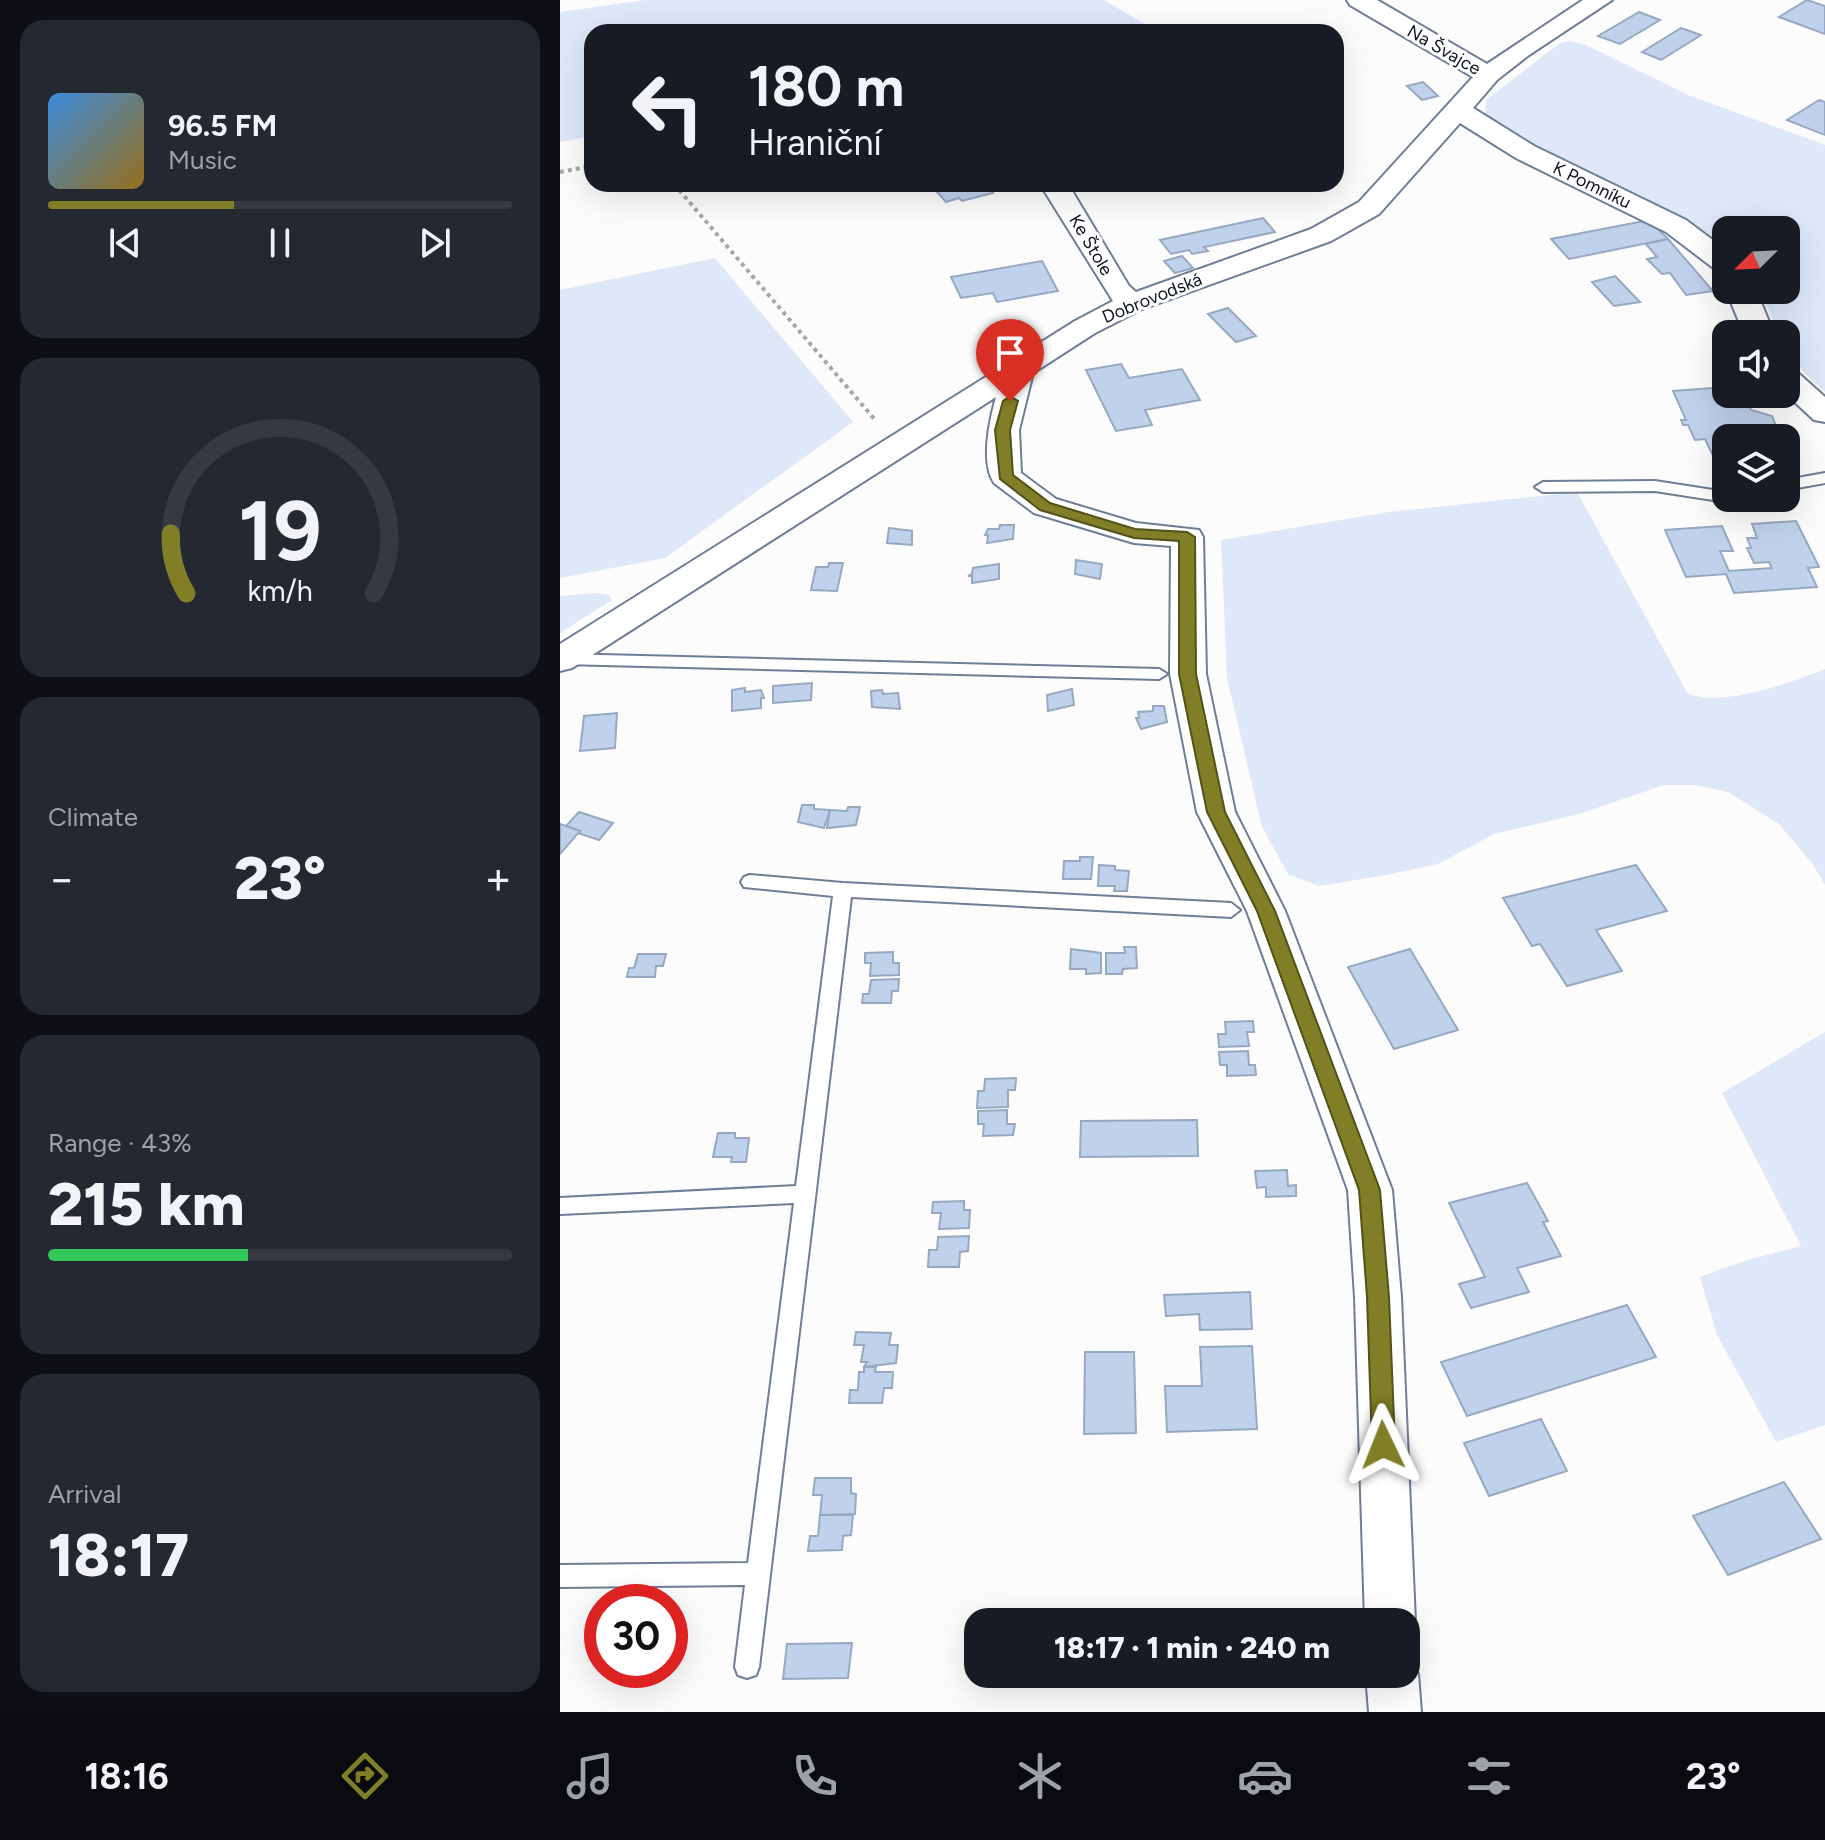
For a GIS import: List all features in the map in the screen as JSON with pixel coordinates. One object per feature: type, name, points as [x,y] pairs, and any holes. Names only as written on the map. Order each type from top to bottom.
[{"type":"street","name":"Na Švajce","points":[[1359,0],[1488,75]]},
{"type":"street","name":"Dobrovodská","points":[[561,660],[1085,327],[1132,303],[1321,235],[1369,208],[1488,75],[1520,50],[1600,0]]},
{"type":"street","name":"K Pomníku","points":[[1456,109],[1525,152],[1676,226],[1712,253]]},
{"type":"street","name":"Ke Štole","points":[[1059,192],[1118,291],[1132,303]]},
{"type":"street","points":[[1018,372],[1003,430],[1005,476],[1045,506],[1134,533],[1187,537],[1188,674],[1216,812],[1266,911],[1370,1190],[1378,1297],[1389,1608]]},
{"type":"street","points":[[1800,391],[1825,413]]},
{"type":"street","points":[[1393,1688],[1395,1712]]},
{"type":"lane","points":[[1800,482],[1825,478]]},
{"type":"lane","points":[[1543,487],[1655,486],[1712,495]]},
{"type":"lane","points":[[561,660],[1159,674]]},
{"type":"lane","points":[[750,882],[843,890],[1231,910]]},
{"type":"lane","points":[[747,1667],[843,890]]},
{"type":"lane","points":[[560,1206],[805,1194]]},
{"type":"lane","points":[[560,1576],[759,1574]]},
{"type":"path","points":[[560,172],[584,168]]},
{"type":"path","points":[[681,192],[897,446]]},
{"type":"shaded area","points":[[645,0],[1104,0],[1144,24],[584,24],[584,138],[560,142],[560,12]]},
{"type":"shaded area","points":[[1570,41],[1586,45],[1688,95],[1825,145],[1825,392],[1800,367],[1800,320],[1773,320],[1766,304],[1800,304],[1800,216],[1712,216],[1712,239],[1694,225],[1542,154],[1485,117],[1486,100],[1560,43]]},
{"type":"shaded area","points":[[715,258],[853,422],[665,558],[560,578],[560,290]]},
{"type":"shaded area","points":[[1577,492],[1688,694],[1719,698],[1756,692],[1825,669],[1825,885],[1812,863],[1779,824],[1728,792],[1696,785],[1664,785],[1579,814],[1494,834],[1438,864],[1319,886],[1288,874],[1262,827],[1227,678],[1221,540],[1389,512]]},
{"type":"shaded area","points":[[609,595],[612,600],[560,633],[560,596]]},
{"type":"shaded area","points":[[1825,1032],[1825,1425],[1776,1442],[1717,1335],[1700,1277],[1801,1246],[1722,1093]]},
{"type":"building","points":[[1807,0],[1825,6],[1825,34],[1779,17]]},
{"type":"building","points":[[1639,12],[1660,20],[1620,44],[1598,36]]},
{"type":"building","points":[[1681,28],[1701,35],[1661,60],[1642,52]]},
{"type":"building","points":[[1423,82],[1438,96],[1422,100],[1407,86]]},
{"type":"building","points":[[1819,100],[1825,102],[1825,135],[1787,120]]},
{"type":"building","points":[[937,192],[993,193],[962,201],[959,198],[946,202]]},
{"type":"building","points":[[1263,218],[1275,232],[1204,247],[1208,251],[1192,254],[1189,250],[1171,254],[1160,240]]},
{"type":"building","points":[[1649,220],[1668,239],[1569,259],[1551,239]]},
{"type":"building","points":[[1668,239],[1712,291],[1686,295],[1670,273],[1662,274],[1647,259],[1657,257],[1646,244]]},
{"type":"building","points":[[1182,256],[1193,268],[1175,273],[1164,261]]},
{"type":"building","points":[[1042,261],[1058,291],[997,302],[993,293],[961,298],[951,277]]},
{"type":"building","points":[[1615,276],[1640,302],[1614,306],[1592,282]]},
{"type":"building","points":[[1228,308],[1256,336],[1236,342],[1208,314]]},
{"type":"building","points":[[1121,364],[1129,378],[1182,369],[1200,400],[1145,410],[1152,425],[1116,431],[1086,370]]},
{"type":"building","points":[[1712,388],[1712,408],[1750,408],[1772,416],[1775,424],[1712,424],[1712,454],[1705,439],[1695,440],[1688,425],[1683,425],[1681,420],[1686,420],[1673,391]]},
{"type":"building","points":[[1796,521],[1819,567],[1808,568],[1817,587],[1734,593],[1726,574],[1686,577],[1665,530],[1722,526],[1733,551],[1720,551],[1729,571],[1772,568],[1769,562],[1754,563],[1747,548],[1751,548],[1747,538],[1757,538],[1752,524]]},
{"type":"building","points":[[1000,525],[1014,525],[1013,539],[987,543],[988,535],[985,535],[988,529],[999,529]]},
{"type":"building","points":[[889,528],[912,531],[912,545],[887,543]]},
{"type":"building","points":[[1076,560],[1102,564],[1100,579],[1075,574]]},
{"type":"building","points":[[829,563],[843,563],[837,591],[811,590],[816,567],[828,567]]},
{"type":"building","points":[[999,564],[999,579],[972,583],[972,576],[968,576],[973,568]]},
{"type":"building","points":[[812,683],[811,700],[773,703],[773,686]]},
{"type":"building","points":[[745,688],[745,692],[761,690],[764,698],[761,698],[761,708],[732,711],[732,690]]},
{"type":"building","points":[[1072,689],[1074,705],[1048,711],[1047,695]]},
{"type":"building","points":[[882,690],[883,694],[898,693],[900,709],[872,707],[871,691]]},
{"type":"building","points":[[1153,706],[1164,706],[1167,722],[1141,729],[1136,718],[1139,718],[1138,712],[1153,711]]},
{"type":"building","points":[[617,713],[615,748],[580,751],[584,716]]},
{"type":"building","points":[[802,805],[830,810],[824,828],[798,822]]},
{"type":"building","points":[[848,807],[860,807],[856,825],[827,828],[830,810],[847,811]]},
{"type":"building","points":[[579,812],[613,823],[599,840],[566,826]]},
{"type":"building","points":[[560,824],[580,831],[560,854]]},
{"type":"building","points":[[1080,857],[1093,857],[1091,879],[1063,879],[1064,861],[1080,861]]},
{"type":"building","points":[[1099,865],[1129,871],[1127,891],[1114,891],[1115,886],[1098,886]]},
{"type":"building","points":[[1636,865],[1667,911],[1596,930],[1622,971],[1567,986],[1540,944],[1532,946],[1503,898]]},
{"type":"building","points":[[1124,947],[1136,947],[1137,968],[1123,969],[1122,974],[1106,974],[1106,953],[1125,953]]},
{"type":"building","points":[[1071,949],[1101,953],[1101,973],[1086,974],[1086,969],[1070,969]]},
{"type":"building","points":[[1410,949],[1458,1030],[1394,1049],[1348,967]]},
{"type":"building","points":[[893,952],[893,963],[899,963],[899,975],[870,976],[871,963],[865,963],[865,953]]},
{"type":"building","points":[[638,954],[666,954],[663,966],[656,966],[655,977],[627,977],[629,968],[634,968]]},
{"type":"building","points":[[899,979],[898,991],[892,991],[891,1003],[862,1003],[863,994],[869,994],[871,980]]},
{"type":"building","points":[[1253,1021],[1254,1032],[1247,1032],[1249,1046],[1219,1047],[1218,1034],[1226,1034],[1225,1022]]},
{"type":"building","points":[[1248,1051],[1249,1065],[1255,1065],[1256,1075],[1227,1076],[1227,1065],[1220,1065],[1219,1052]]},
{"type":"building","points":[[1016,1078],[1015,1090],[1008,1090],[1008,1107],[977,1108],[978,1091],[984,1091],[985,1079]]},
{"type":"building","points":[[1007,1110],[1007,1124],[1015,1124],[1013,1135],[983,1136],[984,1124],[978,1124],[978,1111]]},
{"type":"building","points":[[1197,1120],[1198,1156],[1080,1157],[1081,1121]]},
{"type":"building","points":[[718,1133],[735,1133],[735,1138],[749,1138],[746,1162],[731,1162],[732,1157],[713,1157]]},
{"type":"building","points":[[1287,1170],[1288,1186],[1296,1185],[1296,1196],[1266,1197],[1266,1187],[1257,1188],[1255,1171]]},
{"type":"building","points":[[1527,1183],[1548,1221],[1543,1222],[1561,1256],[1517,1268],[1529,1292],[1471,1308],[1459,1284],[1485,1277],[1449,1203]]},
{"type":"building","points":[[964,1201],[964,1210],[970,1210],[969,1228],[939,1229],[941,1213],[932,1213],[933,1202]]},
{"type":"building","points":[[969,1236],[968,1251],[960,1252],[959,1267],[928,1267],[929,1250],[937,1250],[938,1237]]},
{"type":"building","points":[[1250,1292],[1252,1329],[1200,1330],[1199,1314],[1166,1316],[1164,1295]]},
{"type":"building","points":[[1627,1305],[1656,1357],[1467,1416],[1441,1362]]},
{"type":"building","points":[[856,1332],[891,1333],[889,1345],[898,1345],[896,1363],[864,1367],[867,1362],[861,1362],[864,1345],[854,1345]]},
{"type":"building","points":[[1252,1346],[1257,1429],[1167,1432],[1165,1386],[1202,1386],[1200,1347]]},
{"type":"building","points":[[1085,1352],[1134,1352],[1136,1433],[1084,1434]]},
{"type":"building","points":[[864,1367],[876,1367],[875,1372],[893,1372],[892,1388],[884,1388],[882,1403],[849,1403],[850,1390],[858,1390],[859,1372],[864,1372]]},
{"type":"building","points":[[1541,1419],[1567,1471],[1489,1496],[1464,1443]]},
{"type":"building","points":[[815,1478],[851,1478],[851,1493],[856,1494],[855,1514],[820,1515],[822,1495],[813,1495]]},
{"type":"building","points":[[1784,1482],[1821,1539],[1728,1575],[1693,1516]]},
{"type":"building","points":[[820,1515],[853,1515],[851,1535],[843,1536],[842,1550],[808,1551],[810,1536],[818,1536]]},
{"type":"building","points":[[852,1643],[848,1678],[783,1679],[787,1644]]},
{"type":"route","points":[[1010,401],[1003,430],[1005,476],[1045,506],[1134,533],[1187,537],[1188,674],[1216,812],[1266,911],[1370,1190],[1378,1297],[1383,1445]]}]
